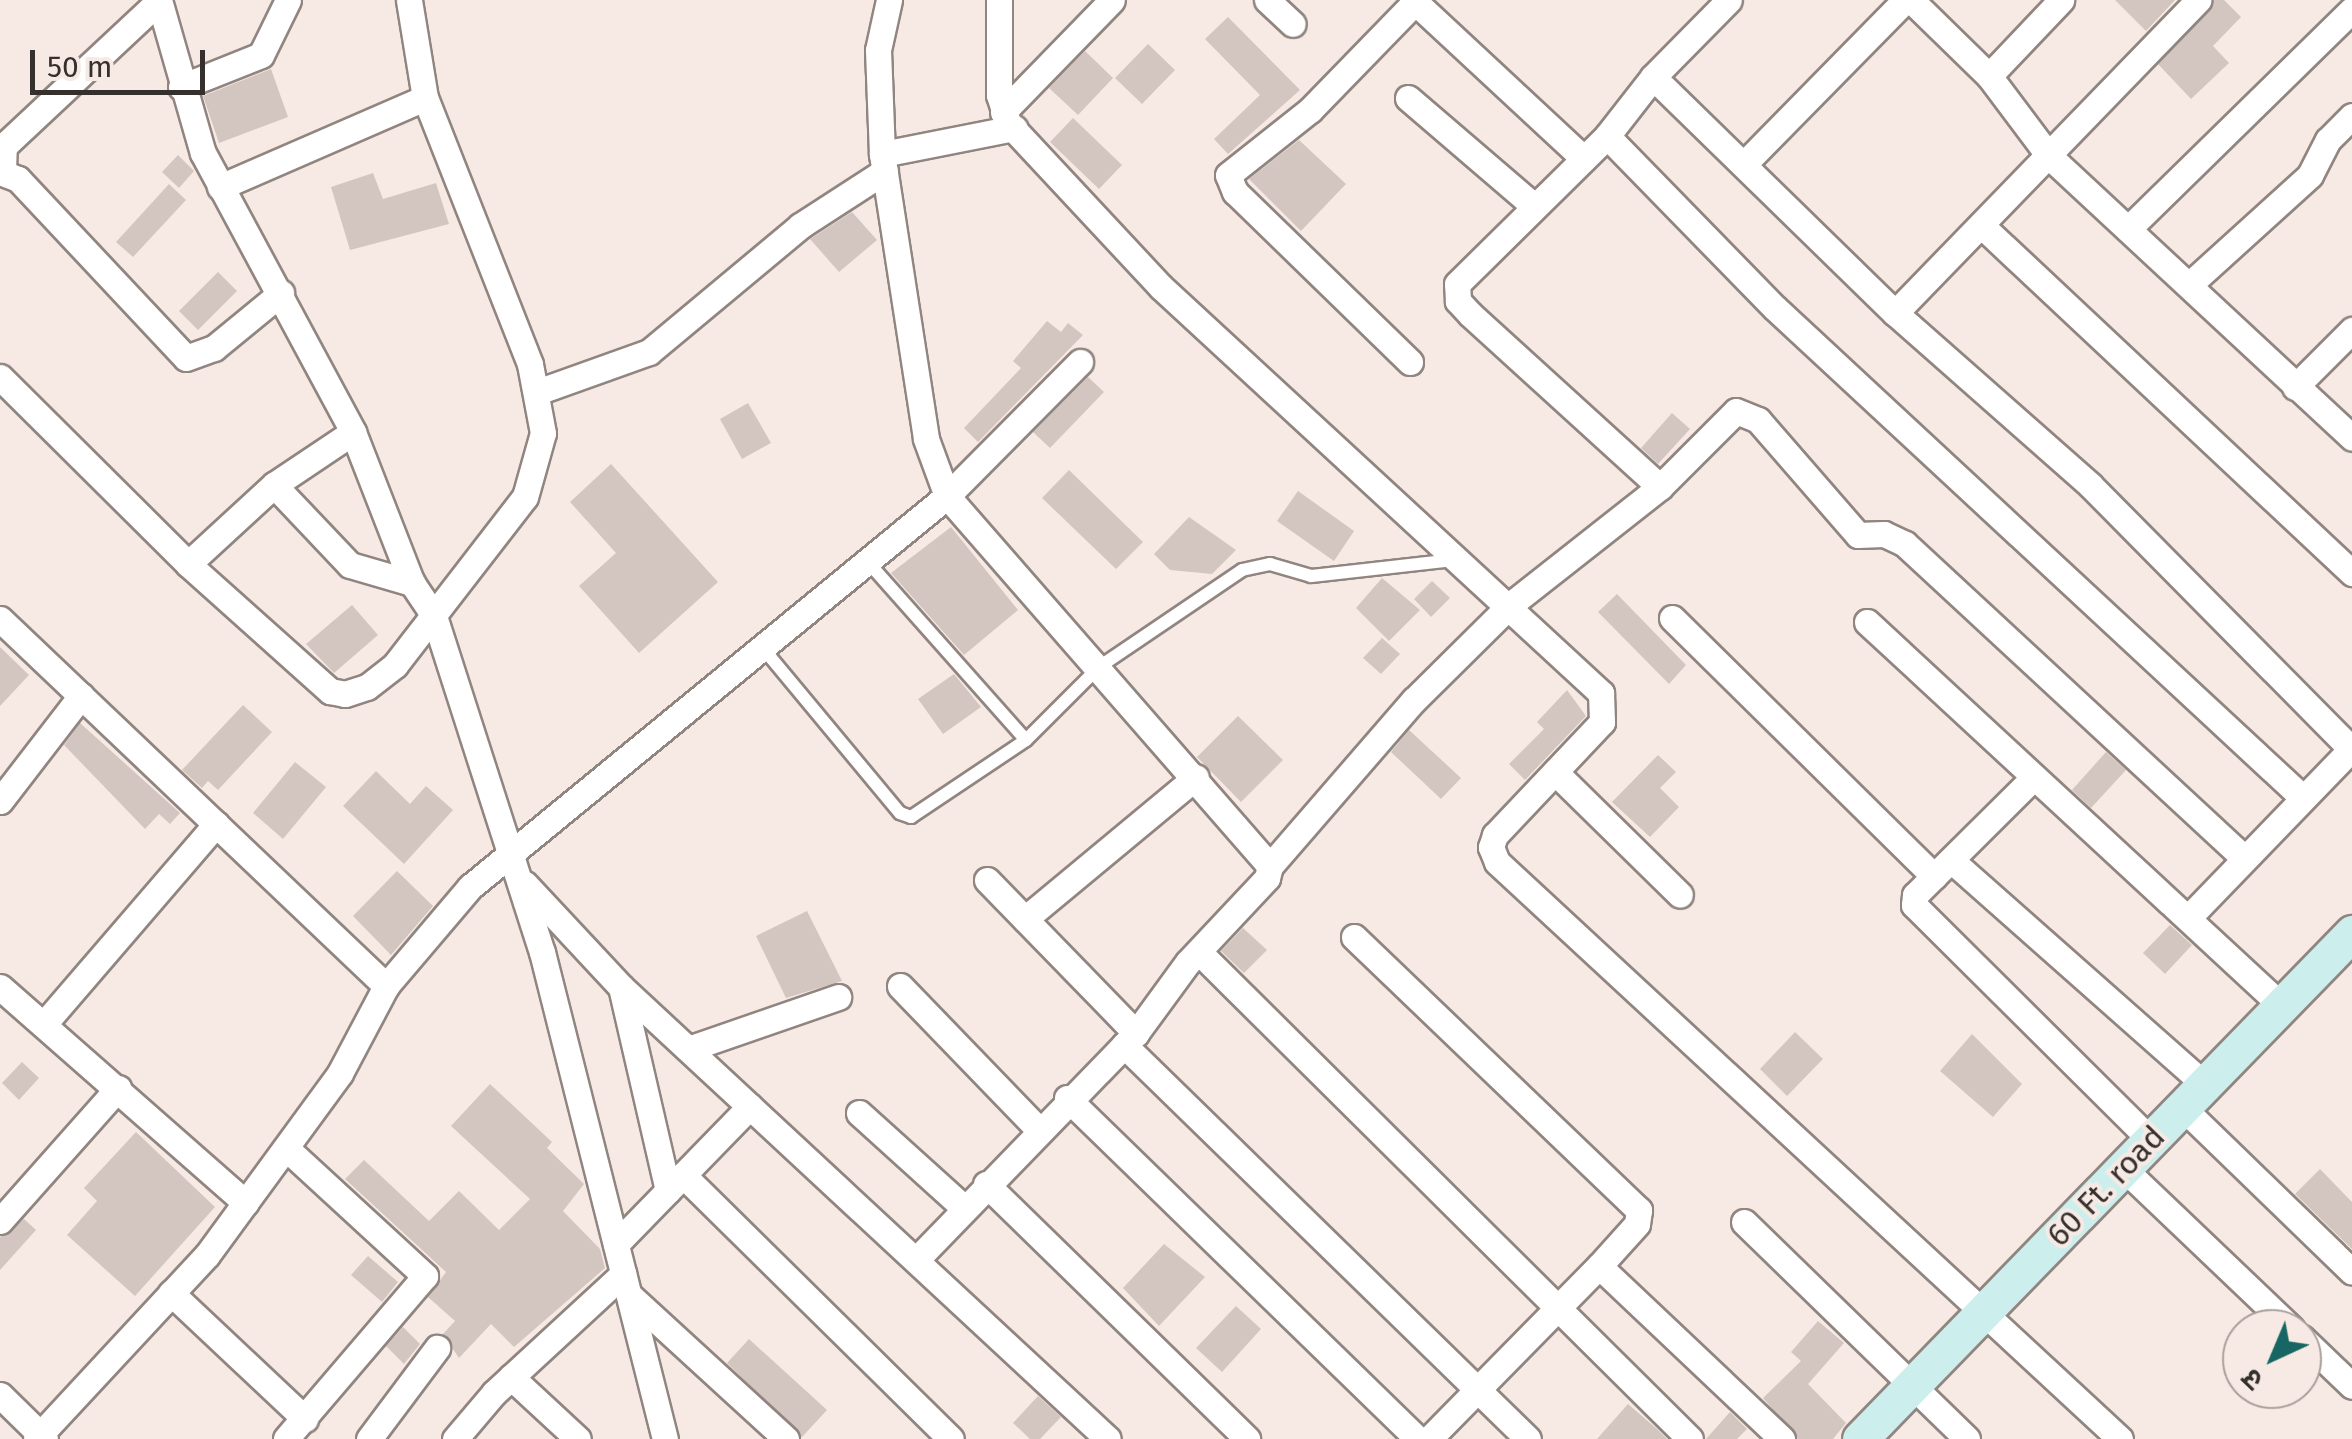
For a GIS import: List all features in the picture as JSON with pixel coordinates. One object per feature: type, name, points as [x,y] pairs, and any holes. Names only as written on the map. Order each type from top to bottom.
[{"type":"street","points":[[281,293],[214,348],[186,358],[2,171],[4,146],[159,0],[182,88],[220,187],[281,293],[352,432],[412,583],[434,616],[513,865],[665,1439]]},
{"type":"street","points":[[182,88],[261,54],[288,0]]},
{"type":"street","points":[[0,377],[188,564],[315,679],[345,694],[395,665],[533,482],[543,434],[537,392],[424,98],[409,0]]},
{"type":"street","points":[[890,0],[878,50],[884,163],[926,439],[948,496],[1270,866]]},
{"type":"street","points":[[999,0],[1008,120],[1161,287],[1601,693],[1605,706],[1602,722],[1495,835],[1491,848],[1498,862],[1986,1308],[2120,1439]]},
{"type":"street","points":[[537,392],[649,352],[800,226],[884,163],[1008,120],[1112,0]]},
{"type":"street","points":[[1267,0],[1294,24]]},
{"type":"street","points":[[1660,487],[1458,301],[1456,284],[1468,268],[1608,136],[1652,78],[1729,0]]},
{"type":"street","points":[[1745,163],[1908,0],[1989,76],[2048,156],[2190,284],[2295,387],[2349,429]]},
{"type":"street","points":[[1989,76],[2061,0]]},
{"type":"street","points":[[1895,313],[2198,0]]},
{"type":"street","points":[[1410,362],[1235,192],[1228,175],[1310,110],[1415,1],[1584,159]]},
{"type":"street","points":[[2128,229],[2352,10]]},
{"type":"street","points":[[1652,78],[1745,163],[1895,313],[2090,484],[2351,749],[2188,918]]},
{"type":"street","points":[[220,187],[424,98]]},
{"type":"street","points":[[1408,98],[1535,207]]},
{"type":"street","points":[[2190,284],[2310,175],[2328,140],[2352,116]]},
{"type":"street","points":[[1608,136],[1898,425],[2302,798]]},
{"type":"street","points":[[1980,225],[2352,573]]},
{"type":"street","points":[[2295,387],[2352,330]]},
{"type":"street","points":[[0,1395],[40,1437],[171,1293],[246,1203],[340,1073],[386,986],[470,887],[513,865],[762,647],[948,496],[1080,362]]},
{"type":"street","points":[[918,1258],[1068,1098],[1130,1039],[1200,952],[1268,878],[1270,866],[1414,700],[1510,605],[1660,487],[1736,411],[1758,420],[1850,528],[1905,544],[2243,857]]},
{"type":"street","points":[[188,564],[274,486],[352,432]]},
{"type":"street","points":[[274,486],[350,565],[412,583]]},
{"type":"street","points":[[1672,618],[2194,1096],[2352,1272]]},
{"type":"street","points":[[0,619],[386,986]]},
{"type":"street","points":[[1867,622],[2282,1006]]},
{"type":"street","points":[[0,801],[81,696]]},
{"type":"street","points":[[1555,772],[1680,894]]},
{"type":"street","points":[[1025,919],[1196,777]]},
{"type":"street","points":[[2033,778],[1915,895],[1919,918],[2151,1140]]},
{"type":"street","points":[[44,1024],[216,824]]},
{"type":"street","points":[[513,865],[621,987],[918,1258],[1108,1439]]},
{"type":"street","points":[[987,880],[1130,1039],[1528,1439]]},
{"type":"street","points":[[1354,937],[1632,1198],[1639,1210],[1637,1224],[1599,1266],[1429,1439]]},
{"type":"street","name":"60 Ft. road","points":[[1860,1439],[2351,937]]},
{"type":"street","points":[[1200,952],[1690,1439]]},
{"type":"street","points":[[900,986],[1038,1129]]},
{"type":"street","points":[[0,987],[246,1203]]},
{"type":"street","points":[[621,987],[676,1183],[950,1439]]},
{"type":"street","points":[[688,1049],[838,997]]},
{"type":"street","points":[[0,1221],[118,1088]]},
{"type":"street","points":[[1068,1098],[1418,1439]]},
{"type":"street","points":[[616,1244],[750,1106]]},
{"type":"street","points":[[859,1114],[963,1207]]},
{"type":"street","points":[[286,1148],[425,1276],[286,1439]]},
{"type":"street","points":[[2124,1168],[2271,1309]]},
{"type":"street","points":[[986,1184],[1247,1439]]},
{"type":"street","points":[[1744,1222],[1967,1439]]},
{"type":"street","points":[[1599,1266],[1782,1439]]},
{"type":"street","points":[[455,1439],[511,1377],[626,1285]]},
{"type":"street","points":[[626,1285],[786,1439]]},
{"type":"street","points":[[171,1293],[305,1419]]},
{"type":"street","points":[[369,1439],[437,1348]]},
{"type":"street","points":[[2322,1357],[2352,1386]]},
{"type":"street","points":[[511,1377],[578,1439]]},
{"type":"street","points":[[658,1412],[685,1439]]},
{"type":"lane","points":[[762,647],[900,813],[911,817],[1026,740],[1099,667],[1242,570],[1270,564],[1312,576],[1454,560]]},
{"type":"lane","points":[[867,561],[1026,740]]},
{"type":"building","points":[[2115,0],[2175,0],[2146,31]]},
{"type":"building","points":[[2214,0],[2224,0],[2241,17],[2213,46],[2229,63],[2191,99],[2158,64]]},
{"type":"building","points":[[1228,17],[1300,90],[1228,154],[1214,139],[1260,95],[1205,39]]},
{"type":"building","points":[[1148,44],[1175,70],[1142,104],[1115,78]]},
{"type":"building","points":[[1085,51],[1113,78],[1078,115],[1049,88]]},
{"type":"building","points":[[271,69],[288,117],[219,143],[203,96]]},
{"type":"building","points":[[1073,118],[1122,165],[1099,189],[1050,142]]},
{"type":"building","points":[[1299,140],[1346,184],[1301,231],[1249,179]]},
{"type":"building","points":[[178,155],[194,171],[179,188],[162,172]]},
{"type":"building","points":[[373,173],[383,199],[436,183],[449,224],[350,250],[331,187]]},
{"type":"building","points":[[169,184],[186,200],[133,257],[116,242]]},
{"type":"building","points":[[852,212],[877,240],[839,272],[810,239]]},
{"type":"building","points":[[218,272],[237,291],[198,330],[179,311]]},
{"type":"building","points":[[1047,321],[1061,332],[1068,323],[1083,335],[978,442],[964,428],[1021,368],[1013,361]]},
{"type":"building","points":[[1088,377],[1104,392],[1050,448],[1033,432]]},
{"type":"building","points":[[748,403],[771,443],[742,459],[720,419]]},
{"type":"building","points":[[1672,413],[1690,429],[1658,464],[1641,448]]},
{"type":"building","points":[[611,464],[718,582],[639,653],[579,586],[616,553],[570,502]]},
{"type":"building","points":[[1069,470],[1143,542],[1116,569],[1042,498]]},
{"type":"building","points":[[1298,491],[1354,531],[1334,561],[1277,521]]},
{"type":"building","points":[[1189,517],[1236,550],[1212,574],[1170,570],[1154,554]]},
{"type":"building","points":[[951,527],[1018,610],[964,655],[891,573]]},
{"type":"building","points":[[1382,578],[1420,610],[1389,641],[1356,608]]},
{"type":"building","points":[[1432,581],[1450,598],[1431,617],[1414,599]]},
{"type":"building","points":[[1617,594],[1686,665],[1669,684],[1598,612]]},
{"type":"building","points":[[352,605],[378,635],[334,673],[306,644]]},
{"type":"building","points":[[1382,638],[1400,654],[1381,674],[1363,658]]},
{"type":"building","points":[[0,647],[29,675],[0,706]]},
{"type":"building","points":[[954,674],[981,707],[943,734],[918,699]]},
{"type":"building","points":[[1567,690],[1586,716],[1525,780],[1509,764],[1544,729],[1537,722]]},
{"type":"building","points":[[243,705],[272,732],[218,790],[208,781],[202,788],[182,770]]},
{"type":"building","points":[[1238,716],[1283,760],[1241,802],[1197,757]]},
{"type":"building","points":[[80,723],[180,813],[170,824],[159,814],[145,829],[64,745]]},
{"type":"building","points":[[1409,730],[1461,778],[1441,799],[1391,752]]},
{"type":"building","points":[[2106,752],[2126,770],[2091,808],[2072,790]]},
{"type":"building","points":[[1658,755],[1676,772],[1660,788],[1679,807],[1650,837],[1612,802]]},
{"type":"building","points":[[295,762],[326,787],[283,839],[253,813]]},
{"type":"building","points":[[376,771],[410,804],[426,786],[453,810],[404,864],[343,806]]},
{"type":"building","points":[[397,871],[433,906],[391,955],[353,916]]},
{"type":"building","points":[[807,911],[842,981],[786,998],[756,936]]},
{"type":"building","points":[[2170,925],[2192,945],[2165,974],[2143,953]]},
{"type":"building","points":[[1243,928],[1267,950],[1244,973],[1221,951]]},
{"type":"building","points":[[1795,1032],[1823,1059],[1787,1096],[1760,1069]]},
{"type":"building","points":[[1972,1034],[2022,1084],[1993,1117],[1940,1071]]},
{"type":"building","points":[[22,1062],[39,1078],[19,1100],[2,1083]]},
{"type":"building","points":[[490,1084],[552,1142],[547,1148],[584,1184],[563,1211],[600,1249],[605,1268],[514,1347],[491,1324],[459,1358],[443,1334],[455,1321],[428,1297],[446,1272],[345,1179],[364,1160],[429,1221],[459,1191],[499,1230],[530,1199],[451,1126]]},
{"type":"building","points":[[136,1132],[215,1207],[135,1296],[67,1235],[97,1201],[84,1188]]},
{"type":"building","points":[[2320,1169],[2352,1202],[2352,1249],[2295,1194]]},
{"type":"building","points":[[24,1219],[36,1230],[0,1270],[0,1237]]},
{"type":"building","points":[[1164,1244],[1205,1277],[1159,1326],[1123,1288]]},
{"type":"building","points":[[368,1256],[398,1282],[382,1302],[351,1275]]},
{"type":"building","points":[[1236,1306],[1261,1329],[1222,1372],[1196,1348]]},
{"type":"building","points":[[1818,1321],[1844,1343],[1808,1384],[1846,1423],[1833,1439],[1798,1439],[1763,1398],[1801,1361],[1791,1352]]},
{"type":"building","points":[[403,1327],[420,1344],[404,1364],[386,1346]]},
{"type":"building","points":[[749,1339],[827,1410],[802,1437],[727,1363]]},
{"type":"building","points":[[1038,1396],[1061,1417],[1040,1439],[1030,1439],[1013,1423]]},
{"type":"building","points":[[1628,1404],[1657,1429],[1667,1439],[1597,1439]]},
{"type":"building","points":[[1730,1412],[1747,1429],[1737,1439],[1706,1439]]}]
